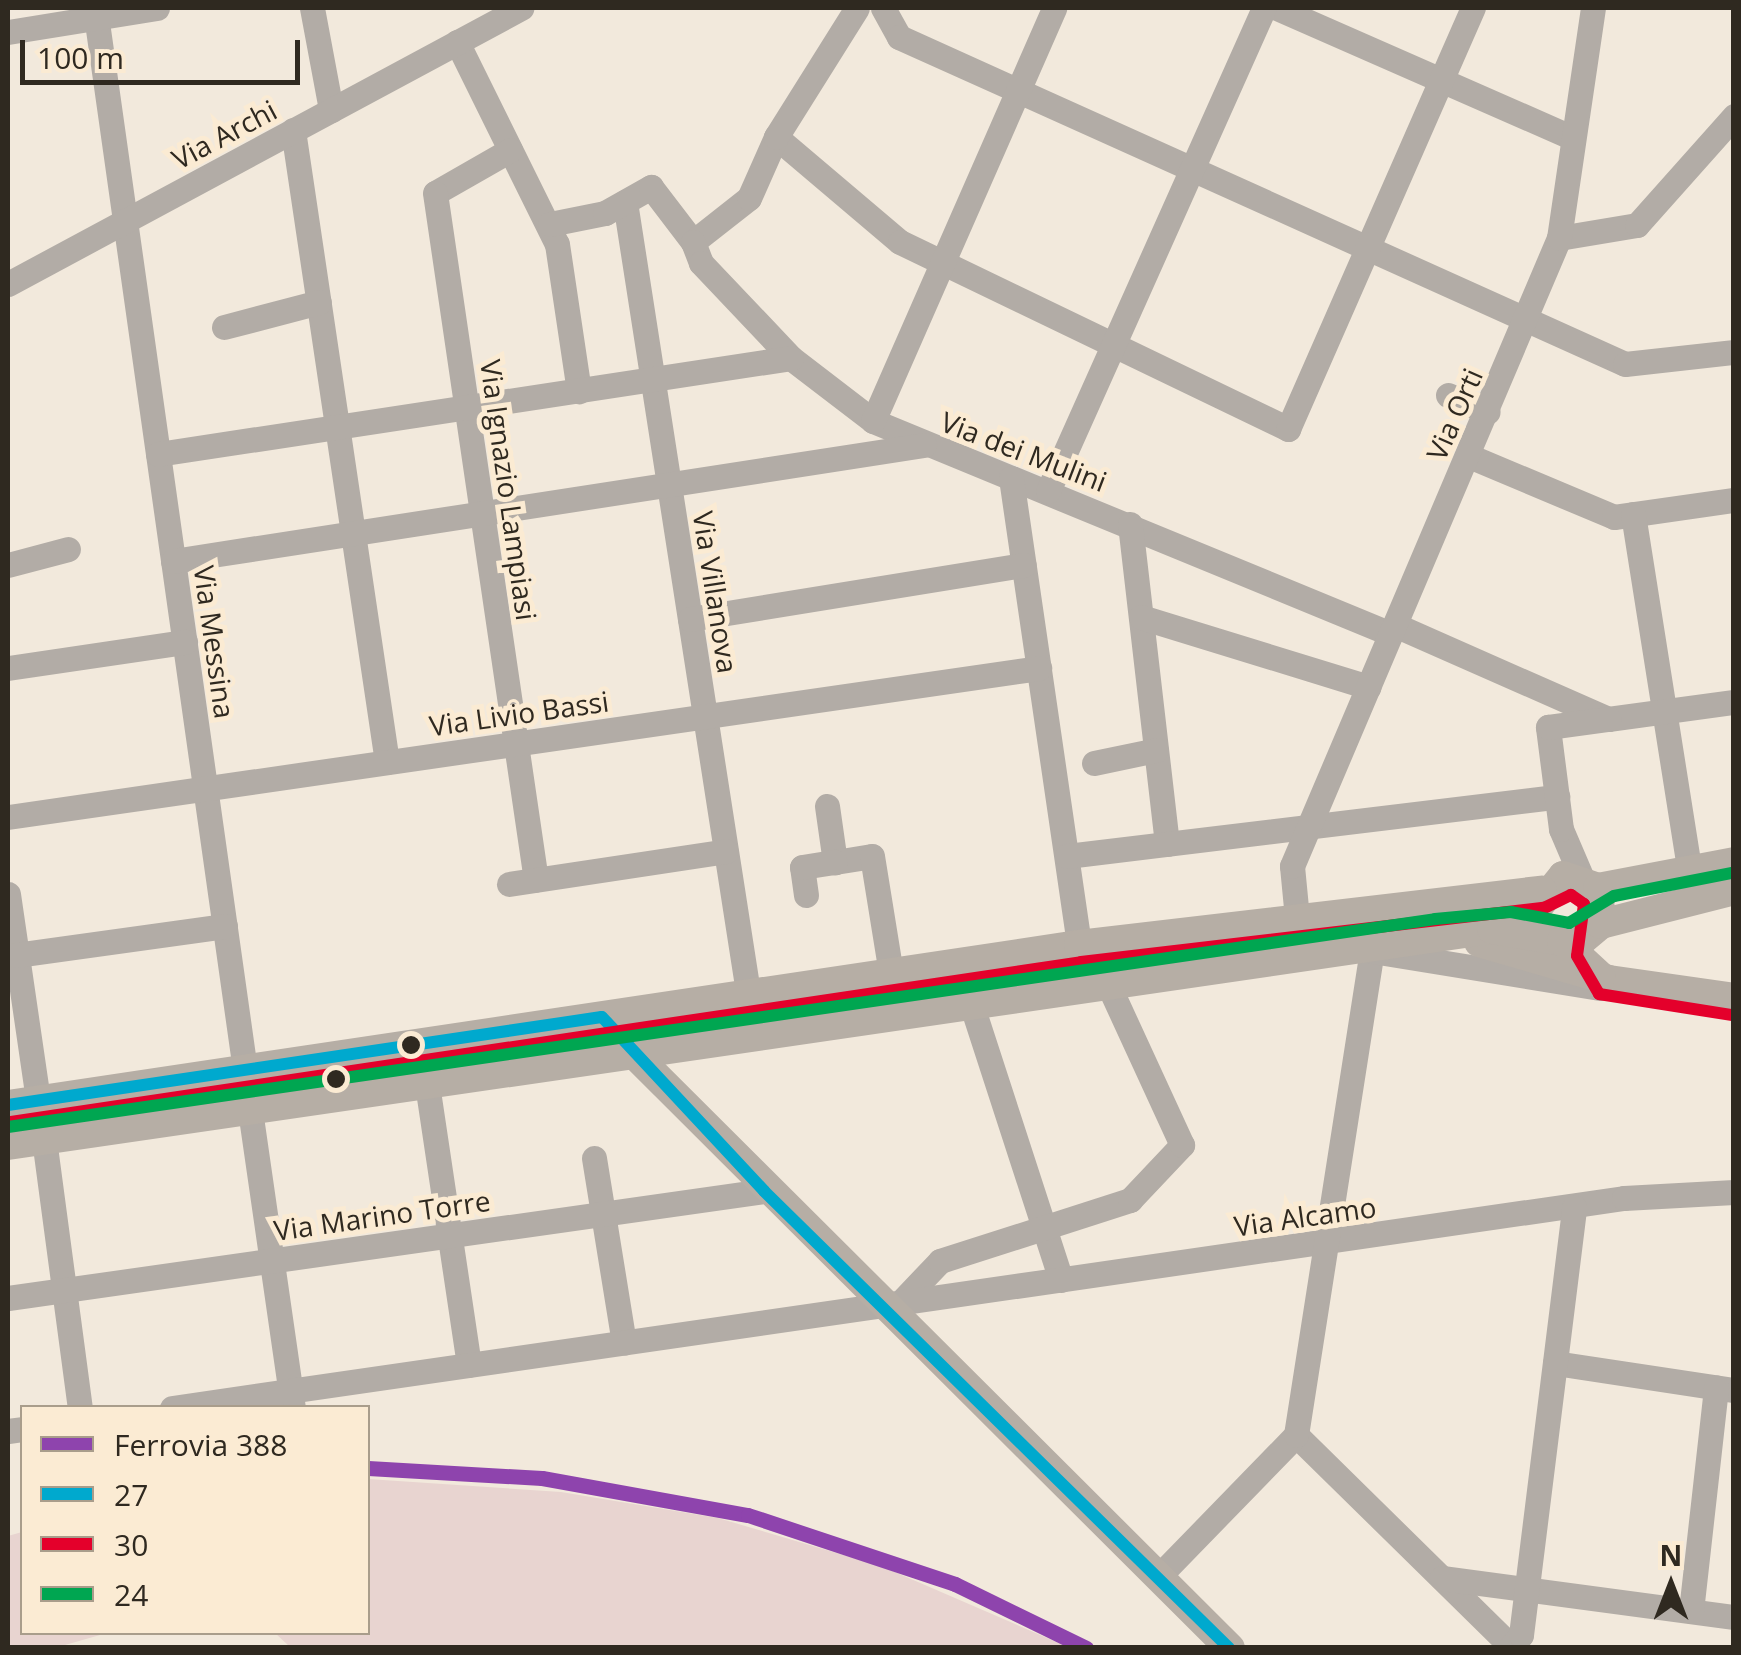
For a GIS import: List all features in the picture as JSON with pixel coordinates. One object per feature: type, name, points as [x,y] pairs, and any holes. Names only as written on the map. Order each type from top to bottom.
[{"type":"main road","points":[[23,1103],[891,972],[1335,913],[1542,891],[1584,873],[1709,870]]},
{"type":"main road","points":[[8,1145],[1361,951],[1438,936],[1511,929],[1558,939],[1599,928],[1709,870]]},
{"type":"main road","points":[[1584,873],[1599,928],[1596,961],[1615,980]]},
{"type":"main road","points":[[1542,891],[1538,917],[1558,939],[1615,980]]},
{"type":"main road","points":[[1438,936],[1615,980],[1720,996]]},
{"type":"main road","points":[[602,1017],[632,1054],[764,1190],[892,1305],[1230,1648]]},
{"type":"street","points":[[8,32],[96,13],[158,8]]},
{"type":"street","points":[[312,8],[330,110]]},
{"type":"street","name":"Via Archi","points":[[8,284],[521,8]]},
{"type":"street","points":[[694,242],[749,198],[776,137],[856,8]]},
{"type":"street","points":[[883,8],[898,38],[1626,364],[1734,352]]},
{"type":"street","points":[[875,453],[880,424],[943,262],[1054,8]]},
{"type":"street","points":[[1048,491],[1264,8]]},
{"type":"street","points":[[1277,8],[1572,138]]},
{"type":"street","points":[[776,137],[900,242],[1112,348],[1288,429],[1472,8]]},
{"type":"street","name":"Via Orti","points":[[1296,918],[1292,866],[1307,827],[1528,319],[1559,238],[1593,8]]},
{"type":"street","name":"Via Messina","points":[[96,13],[246,1070]]},
{"type":"street","points":[[457,42],[550,224],[580,391]]},
{"type":"street","points":[[1559,238],[1638,225],[1734,116]]},
{"type":"street","points":[[293,130],[387,762]]},
{"type":"street","name":"Via Ignazio Lampiasi","points":[[510,150],[434,193],[536,880]]},
{"type":"street","name":"Via dei Mulini","points":[[625,202],[651,186],[694,242],[701,263],[792,358],[880,424],[1608,720]]},
{"type":"street","points":[[550,224],[625,202]]},
{"type":"street","name":"Via Villanova","points":[[625,202],[748,992]]},
{"type":"street","points":[[224,327],[319,302]]},
{"type":"street","points":[[158,454],[792,358]]},
{"type":"street","points":[[1448,395],[1488,412]]},
{"type":"street","points":[[173,561],[924,445]]},
{"type":"street","points":[[1469,456],[1614,517],[1734,500]]},
{"type":"street","points":[[1011,478],[1079,946]]},
{"type":"street","points":[[1633,514],[1664,712],[1709,870]]},
{"type":"street","points":[[1130,524],[1167,844]]},
{"type":"street","points":[[8,565],[68,549]]},
{"type":"street","points":[[690,619],[1024,565]]},
{"type":"street","points":[[1141,617],[1368,687]]},
{"type":"street","points":[[8,668],[185,642]]},
{"type":"street","name":"Via Livio Bassi","points":[[8,817],[1039,668]]},
{"type":"street","points":[[1584,873],[1557,797],[1548,727],[1734,702]]},
{"type":"street","points":[[1094,762],[1156,750]]},
{"type":"street","points":[[1067,856],[1557,797]]},
{"type":"street","points":[[827,806],[835,862]]},
{"type":"street","points":[[509,884],[726,851]]},
{"type":"street","points":[[806,895],[802,867],[872,856],[891,972]]},
{"type":"street","points":[[8,894],[16,955],[23,1103]]},
{"type":"street","points":[[16,955],[225,926]]},
{"type":"street","points":[[1158,1577],[1296,1435],[1361,951],[1600,988],[1615,980]]},
{"type":"street","points":[[892,1305],[940,1261],[1130,1200],[1182,1145],[1109,986]]},
{"type":"street","points":[[972,1006],[1061,1280]]},
{"type":"street","points":[[427,1084],[469,1365]]},
{"type":"street","points":[[250,1110],[292,1399]]},
{"type":"street","points":[[44,1140],[80,1405]]},
{"type":"street","points":[[594,1158],[624,1343]]},
{"type":"street","name":"Via Alcamo","points":[[212,1405],[292,1399],[469,1365],[1705,1187],[1734,1192]]},
{"type":"street","name":"Via Marino Torre","points":[[8,1298],[764,1190]]},
{"type":"street","points":[[1296,1435],[1511,1647],[1532,1585],[1574,1207]]},
{"type":"street","points":[[1555,1362],[1725,1389],[1691,1612]]},
{"type":"street","points":[[1436,1572],[1734,1618]]},
{"type":"shaded area","points":[[370,1479],[561,1492],[718,1518],[881,1566],[1068,1647],[290,1647],[277,1635],[370,1635]]},
{"type":"shaded area","points":[[20,1533],[20,1635],[100,1635],[58,1647],[8,1647],[8,1536]]},
{"type":"rail line","name":"388","points":[[370,1468],[542,1478],[748,1515],[955,1584],[1086,1648]]},
{"type":"transit line","name":"24","points":[[8,1127],[1435,919],[1511,912],[1569,923],[1614,896],[1731,873]]},
{"type":"transit line","name":"30","points":[[11,1122],[1081,962],[1544,908],[1571,895],[1584,904],[1577,956],[1599,994],[1732,1015]]},
{"type":"transit line","name":"27","points":[[8,1105],[602,1017],[764,1191],[1229,1648]]}]
